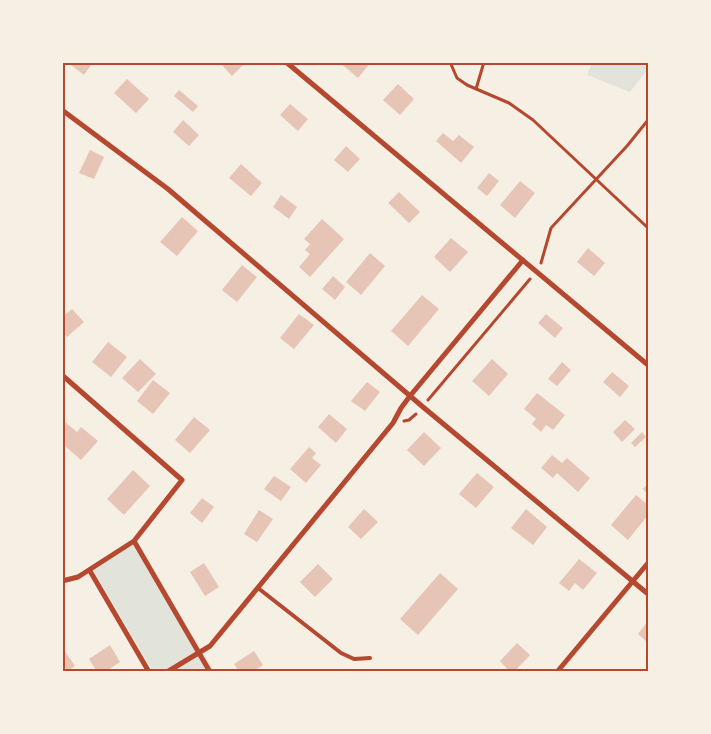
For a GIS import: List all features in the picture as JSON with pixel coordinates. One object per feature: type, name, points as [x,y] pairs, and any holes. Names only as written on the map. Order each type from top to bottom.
[{"type":"street","points":[[286,62],[648,365]]},
{"type":"street","points":[[62,110],[168,189],[423,407],[648,594]]},
{"type":"street","points":[[167,672],[210,646],[393,423],[410,396],[523,260]]},
{"type":"street","points":[[62,375],[182,480],[134,541],[78,578],[62,581]]},
{"type":"street","points":[[134,541],[210,672]]},
{"type":"street","points":[[557,672],[648,563]]},
{"type":"street","points":[[90,571],[149,672]]},
{"type":"lane","points":[[258,588],[341,653],[354,659],[370,658]]},
{"type":"path","points":[[450,62],[457,78],[519,109],[648,228]]},
{"type":"path","points":[[476,89],[484,62]]},
{"type":"path","points":[[393,423],[410,420],[423,407],[537,271],[552,228],[648,120]]},
{"type":"shaded area","points":[[592,63],[648,63],[648,69],[630,92],[587,75]]},
{"type":"shaded area","points":[[134,539],[214,671],[153,671],[92,568]]},
{"type":"building","points":[[67,62],[93,62],[84,75]]},
{"type":"building","points":[[219,62],[243,62],[244,64],[232,76]]},
{"type":"building","points":[[339,62],[371,62],[358,78]]},
{"type":"building","points":[[127,79],[149,99],[136,113],[114,93]]},
{"type":"building","points":[[398,84],[414,99],[400,115],[383,100]]},
{"type":"building","points":[[179,90],[198,106],[193,112],[174,96]]},
{"type":"building","points":[[290,104],[308,119],[298,131],[280,115]]},
{"type":"building","points":[[183,120],[199,135],[189,146],[173,132]]},
{"type":"building","points":[[443,133],[453,141],[459,135],[474,147],[461,163],[436,141]]},
{"type":"building","points":[[346,146],[360,159],[348,172],[334,160]]},
{"type":"building","points":[[90,150],[104,157],[94,179],[79,173]]},
{"type":"building","points":[[241,164],[262,183],[251,196],[229,178]]},
{"type":"building","points":[[489,173],[499,181],[487,196],[477,188]]},
{"type":"building","points":[[520,181],[535,193],[515,218],[500,205]]},
{"type":"building","points":[[399,192],[420,212],[409,223],[388,203]]},
{"type":"building","points":[[281,195],[297,207],[289,219],[273,207]]},
{"type":"building","points":[[182,217],[198,231],[177,256],[160,242]]},
{"type":"building","points":[[322,219],[344,239],[310,277],[299,267],[310,254],[305,250],[310,244],[304,239]]},
{"type":"building","points":[[451,238],[468,252],[450,272],[434,257]]},
{"type":"building","points":[[588,248],[605,263],[594,276],[577,262]]},
{"type":"building","points":[[370,253],[385,266],[361,295],[346,282]]},
{"type":"building","points":[[242,265],[257,277],[237,302],[222,290]]},
{"type":"building","points":[[333,276],[345,287],[335,300],[322,289]]},
{"type":"building","points":[[422,295],[439,309],[408,346],[391,331]]},
{"type":"building","points":[[72,309],[84,322],[67,337],[62,331],[62,317]]},
{"type":"building","points":[[299,314],[314,325],[294,349],[280,338]]},
{"type":"building","points":[[546,314],[563,328],[555,338],[538,323]]},
{"type":"building","points":[[108,342],[127,357],[111,377],[92,362]]},
{"type":"building","points":[[140,359],[156,374],[138,392],[122,378]]},
{"type":"building","points":[[492,359],[508,374],[489,396],[472,381]]},
{"type":"building","points":[[562,362],[571,370],[557,386],[548,379]]},
{"type":"building","points":[[612,372],[629,386],[620,397],[603,382]]},
{"type":"building","points":[[153,380],[170,393],[153,414],[137,401]]},
{"type":"building","points":[[367,382],[380,392],[365,411],[351,401]]},
{"type":"building","points":[[537,393],[565,415],[553,430],[546,425],[541,432],[532,424],[536,419],[524,409]]},
{"type":"building","points":[[329,414],[347,429],[336,443],[318,427]]},
{"type":"building","points":[[194,417],[210,430],[190,453],[175,440]]},
{"type":"building","points":[[625,420],[635,429],[622,442],[613,432]]},
{"type":"building","points":[[65,422],[77,432],[81,427],[98,441],[81,460],[65,446],[62,448],[62,425]]},
{"type":"building","points":[[424,432],[441,448],[424,466],[407,450]]},
{"type":"building","points":[[642,432],[646,437],[635,447],[631,443]]},
{"type":"building","points":[[309,447],[316,453],[312,458],[321,465],[306,483],[290,469]]},
{"type":"building","points":[[552,455],[562,463],[567,458],[590,478],[578,492],[557,473],[553,478],[541,468]]},
{"type":"building","points":[[133,470],[150,486],[124,515],[107,499]]},
{"type":"building","points":[[477,473],[494,487],[476,508],[459,494]]},
{"type":"building","points":[[274,476],[291,487],[281,501],[264,489]]},
{"type":"building","points":[[648,483],[648,494],[643,489]]},
{"type":"building","points":[[636,495],[648,505],[648,515],[628,540],[611,525]]},
{"type":"building","points":[[202,498],[214,507],[202,523],[190,513]]},
{"type":"building","points":[[364,509],[378,522],[361,539],[348,527]]},
{"type":"building","points":[[526,509],[547,527],[533,545],[511,528]]},
{"type":"building","points":[[259,510],[273,519],[257,542],[244,534]]},
{"type":"building","points":[[579,559],[597,573],[583,590],[575,583],[569,591],[559,583]]},
{"type":"building","points":[[204,563],[219,587],[205,596],[190,572]]},
{"type":"building","points":[[318,564],[333,579],[315,597],[300,582]]},
{"type":"building","points":[[440,573],[458,589],[418,635],[400,619]]},
{"type":"building","points":[[648,621],[648,643],[638,634]]},
{"type":"building","points":[[517,643],[530,655],[514,672],[510,672],[500,661]]},
{"type":"building","points":[[110,645],[120,662],[105,672],[97,672],[89,659]]},
{"type":"building","points":[[62,647],[75,666],[66,672],[62,672]]},
{"type":"building","points":[[254,651],[263,665],[253,672],[239,672],[234,664]]}]
